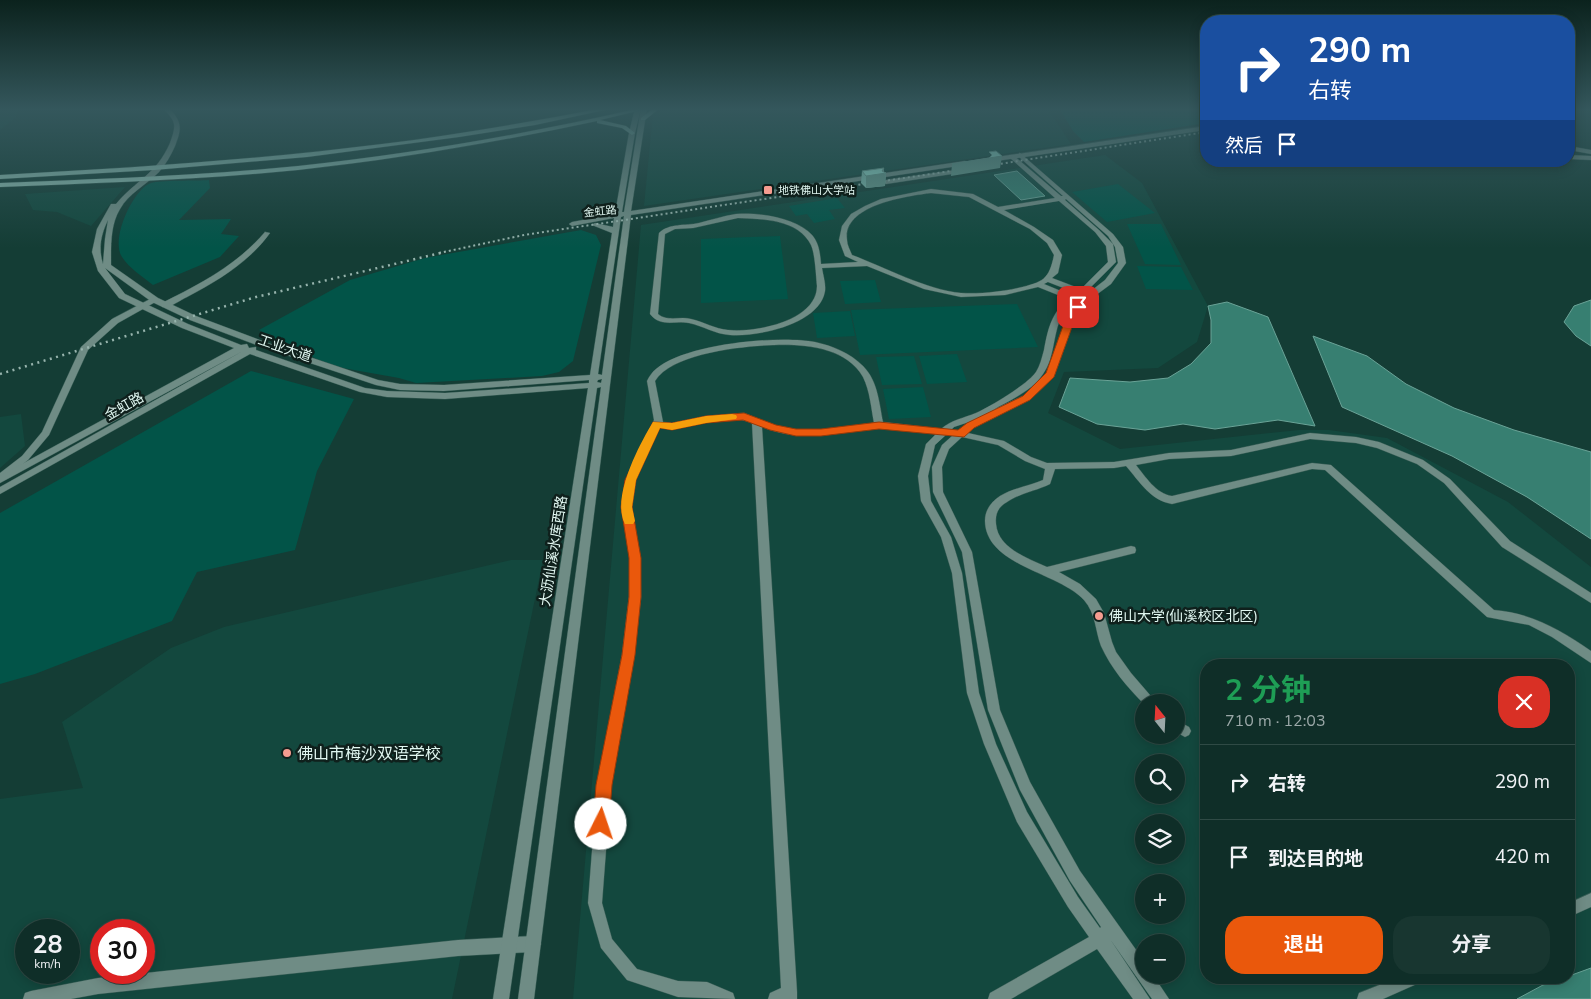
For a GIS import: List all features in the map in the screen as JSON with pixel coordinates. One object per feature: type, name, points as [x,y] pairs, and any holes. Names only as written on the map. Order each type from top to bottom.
[{"type":"main road","points":[[0,177],[158,169],[320,155]]},
{"type":"main road","points":[[0,186],[298,168],[397,155]]},
{"type":"street","points":[[168,155],[158,169],[128,196],[115,212],[107,247],[107,266],[165,305],[233,268],[257,248],[267,233]]},
{"type":"street","name":"大沥仙溪水库西路","points":[[501,999],[616,233],[624,212],[630,155]]},
{"type":"street","points":[[526,999],[607,380],[624,212],[635,155]]},
{"type":"street","points":[[990,166],[1045,155]]},
{"type":"street","points":[[982,161],[1052,155]]},
{"type":"street","points":[[1575,157],[1591,158]]},
{"type":"street","points":[[1019,159],[1064,198],[1097,231],[1110,246],[1112,262],[1080,297],[1061,310],[1052,331],[1046,358],[1040,373],[1027,386],[981,414],[950,425],[931,444],[923,476],[926,501],[946,538],[957,574],[973,693],[990,744],[1022,817],[1073,902],[1142,999]]},
{"type":"street","name":"金虹路","points":[[624,212],[572,224],[594,225],[624,212],[648,210],[972,166],[624,212]]},
{"type":"street","name":"工业大道","points":[[158,169],[139,179],[112,206],[100,229],[96,252],[102,271],[122,296],[141,307],[246,349],[363,390],[387,394],[444,396],[607,380]]},
{"type":"street","points":[[953,192],[971,195],[998,209],[1032,228],[1050,242],[1058,255],[1054,273],[1038,285],[1005,293],[961,295],[926,287],[849,256],[844,248],[842,235],[846,224],[856,214],[874,202],[908,194],[953,192]]},
{"type":"street","points":[[998,209],[1064,198]]},
{"type":"street","points":[[600,218],[616,211],[624,212]]},
{"type":"street","points":[[727,999],[708,990],[678,989],[632,974],[606,943],[595,903],[604,785],[628,655],[635,597],[635,558],[627,507],[631,480],[659,420],[652,380],[658,370],[672,362],[694,354],[740,338],[761,331],[782,326],[809,310],[821,292],[816,247],[810,237],[787,222],[756,217],[731,217],[697,225],[672,228],[662,233],[654,314],[657,318],[664,320],[689,320],[712,330],[740,338],[802,343],[825,347],[848,358],[864,372],[879,425]]},
{"type":"street","points":[[594,225],[611,229],[616,233]]},
{"type":"street","points":[[818,266],[870,264]]},
{"type":"street","points":[[1047,278],[1080,297]]},
{"type":"street","points":[[1038,285],[1080,297]]},
{"type":"street","points":[[1080,297],[1051,374],[1026,398],[971,425],[945,447],[937,467],[938,492],[967,552],[994,710],[1025,786],[1075,876],[1135,962]]},
{"type":"street","points":[[0,479],[25,458],[46,433],[84,348],[115,320],[155,300]]},
{"type":"street","name":"工业大道","points":[[165,305],[193,318],[357,377],[400,386],[444,388],[594,381]]},
{"type":"street","name":"金虹路","points":[[0,491],[258,342]]},
{"type":"street","name":"金虹路","points":[[0,479],[246,349]]},
{"type":"street","points":[[656,424],[672,426],[706,419],[744,416],[774,428],[796,433],[821,433],[879,425],[960,434],[1001,442],[1028,459],[1050,466],[1114,465],[1194,453],[1231,453],[1310,436],[1356,440],[1379,445],[1420,462],[1447,481],[1506,544],[1591,598]]},
{"type":"street","points":[[757,422],[785,997]]},
{"type":"street","points":[[1128,462],[1159,496],[1166,500],[1312,466],[1328,467],[1491,614],[1512,615],[1541,625],[1570,642],[1591,658]]},
{"type":"street","points":[[1050,466],[1047,482],[1034,488],[1010,494],[997,504],[992,510],[991,531],[1001,548],[1032,565],[1067,580],[1092,602],[1101,622],[1108,647],[1129,682],[1142,694]]},
{"type":"street","points":[[1046,570],[1131,550]]},
{"type":"street","points":[[1575,907],[1591,900]]},
{"type":"street","points":[[996,999],[1099,939],[1111,928]]},
{"type":"street","points":[[31,999],[98,986],[458,948],[533,944]]},
{"type":"street","points":[[1150,984],[1161,999]]},
{"type":"street","points":[[1373,998],[1402,984]]},
{"type":"shaded area","points":[[649,155],[998,155],[644,206]]},
{"type":"shaded area","name":"佛山大学(仙溪校区北区)","points":[[1105,155],[1142,183],[1208,306],[1197,342],[1158,368],[1064,372],[1048,413],[1120,449],[1299,430],[1329,430],[1387,438],[1508,502],[1591,567],[1591,999],[573,999],[641,225]]},
{"type":"shaded area","points":[[1017,171],[1045,196],[1021,200],[994,175]]},
{"type":"shaded area","points":[[209,180],[210,188],[179,220],[231,219],[221,234],[239,236],[220,257],[153,285],[128,265],[122,257],[119,249],[119,239],[125,216],[137,195],[144,187],[151,183]]},
{"type":"shaded area","points":[[1118,184],[1155,213],[1107,222],[1072,192]]},
{"type":"shaded area","points":[[125,187],[91,226],[57,212],[33,210],[25,194]]},
{"type":"shaded area","points":[[837,198],[845,208],[829,210],[835,219],[814,223],[807,214],[796,216],[789,206]]},
{"type":"shaded area","points":[[1127,224],[1161,224],[1181,265],[1145,264]]},
{"type":"shaded area","points":[[581,230],[596,235],[601,245],[573,361],[559,372],[542,376],[416,383],[399,378],[337,367],[316,359],[303,350],[281,342],[259,330],[350,280],[425,258]]},
{"type":"shaded area","points":[[780,236],[788,299],[701,303],[701,239]]},
{"type":"shaded area","points":[[1137,266],[1181,267],[1193,290],[1146,289]]},
{"type":"shaded area","points":[[875,280],[881,302],[845,304],[840,281]]},
{"type":"shaded area","points":[[1591,300],[1591,346],[1576,336],[1564,322],[1574,306]]},
{"type":"shaded area","points":[[1227,302],[1268,317],[1315,426],[1278,420],[1215,429],[1183,424],[1145,430],[1097,424],[1059,407],[1070,378],[1130,382],[1168,378],[1191,364],[1211,343],[1211,320],[1208,306]]},
{"type":"shaded area","points":[[1017,304],[1038,347],[860,355],[851,310]]},
{"type":"shaded area","points":[[850,311],[855,336],[817,338],[813,313]]},
{"type":"shaded area","points":[[1313,336],[1367,356],[1406,384],[1454,408],[1514,430],[1591,452],[1591,539],[1527,497],[1452,456],[1342,407]]},
{"type":"shaded area","points":[[957,354],[967,382],[927,384],[919,356]]},
{"type":"shaded area","points":[[914,356],[922,384],[882,385],[876,357]]},
{"type":"shaded area","points":[[251,371],[354,399],[317,471],[295,550],[197,572],[172,621],[35,674],[0,684],[0,513]]},
{"type":"shaded area","points":[[923,387],[931,417],[889,419],[883,389]]},
{"type":"shaded area","points":[[21,414],[25,446],[0,468],[0,417]]},
{"type":"shaded area","name":"佛山市梅沙双语学校","points":[[511,560],[543,560],[452,999],[0,999],[0,799],[83,788],[62,722],[171,648],[224,627]]},
{"type":"shaded area","points":[[1591,968],[1591,999],[1517,999],[1547,984],[1575,984],[1575,974]]},
{"type":"building","points":[[992,155],[1002,156],[952,164],[989,158]]},
{"type":"building","points":[[884,168],[882,171],[886,173],[866,176],[862,171]]},
{"type":"railway","points":[[986,166],[1060,155]]},
{"type":"railway","points":[[439,253],[524,235],[964,169]]},
{"type":"railway","points":[[0,374],[256,297],[445,252]]},
{"type":"slow traffic","points":[[629,521],[627,507],[631,480],[656,424],[672,426],[706,419],[732,417]]},
{"type":"place","name":"地铁佛山大学站","points":[[768,190]]},
{"type":"place","name":"佛山大学(仙溪校区北区)","points":[[1099,616]]},
{"type":"place","name":"佛山市梅沙双语学校","points":[[287,753]]},
{"type":"route","points":[[601,824],[604,785],[628,655],[635,597],[635,558],[627,507],[631,480],[656,424],[672,426],[706,419],[744,416],[774,428],[796,433],[821,433],[879,425],[960,434],[971,425],[1026,398],[1051,374],[1072,315],[1078,307]]}]
